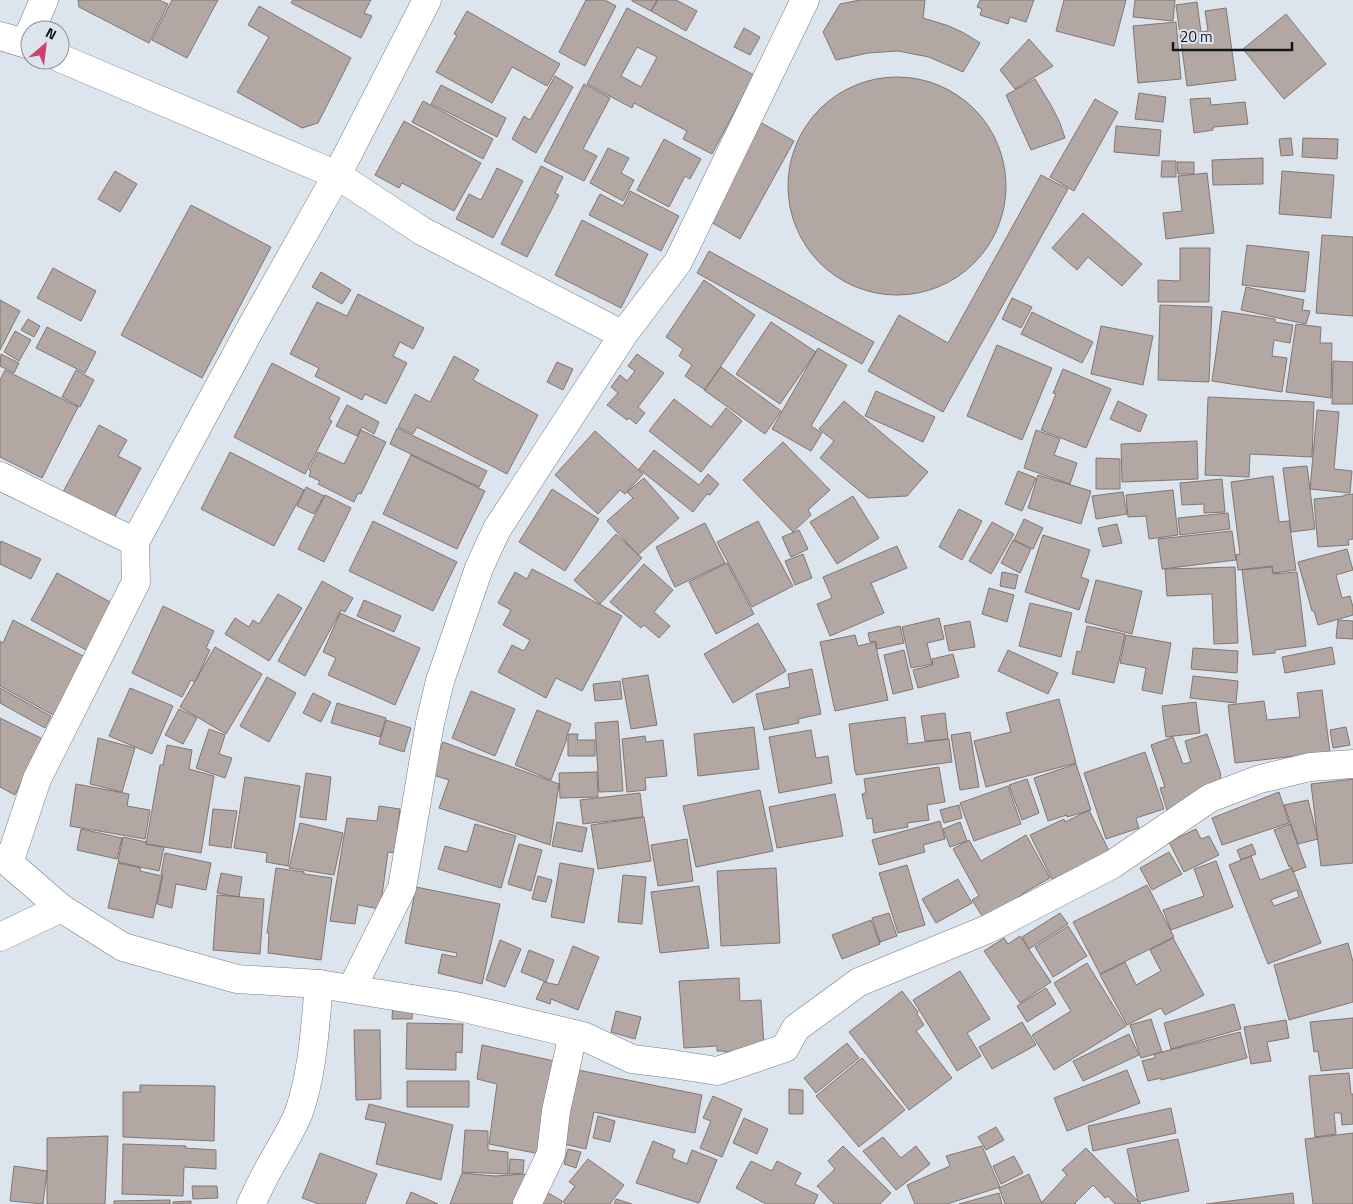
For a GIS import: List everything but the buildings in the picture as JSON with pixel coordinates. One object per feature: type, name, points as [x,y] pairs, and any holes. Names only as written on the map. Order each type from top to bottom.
[{"type":"street","points":[[33,20],[44,0]]},
{"type":"street","points":[[427,0],[337,175],[253,324],[135,542],[136,582],[38,779],[4,861],[61,908],[124,947],[178,963],[237,980],[318,984],[352,988],[456,1006],[583,1036],[632,1059],[717,1071],[785,1048],[796,1028],[859,982],[988,929],[1113,864],[1210,798],[1260,779],[1310,767],[1353,764]]},
{"type":"street","points":[[352,988],[402,888],[430,723],[440,681],[479,568],[496,529],[623,334],[678,262],[805,0]]},
{"type":"street","points":[[70,62],[337,175],[422,231],[623,334]]},
{"type":"street","points":[[0,476],[135,542]]},
{"type":"street","points":[[0,937],[61,908]]},
{"type":"street","points":[[251,1204],[288,1135],[305,1092],[313,1048],[318,984]]},
{"type":"street","points":[[527,1204],[551,1154],[556,1111],[574,1034]]}]
